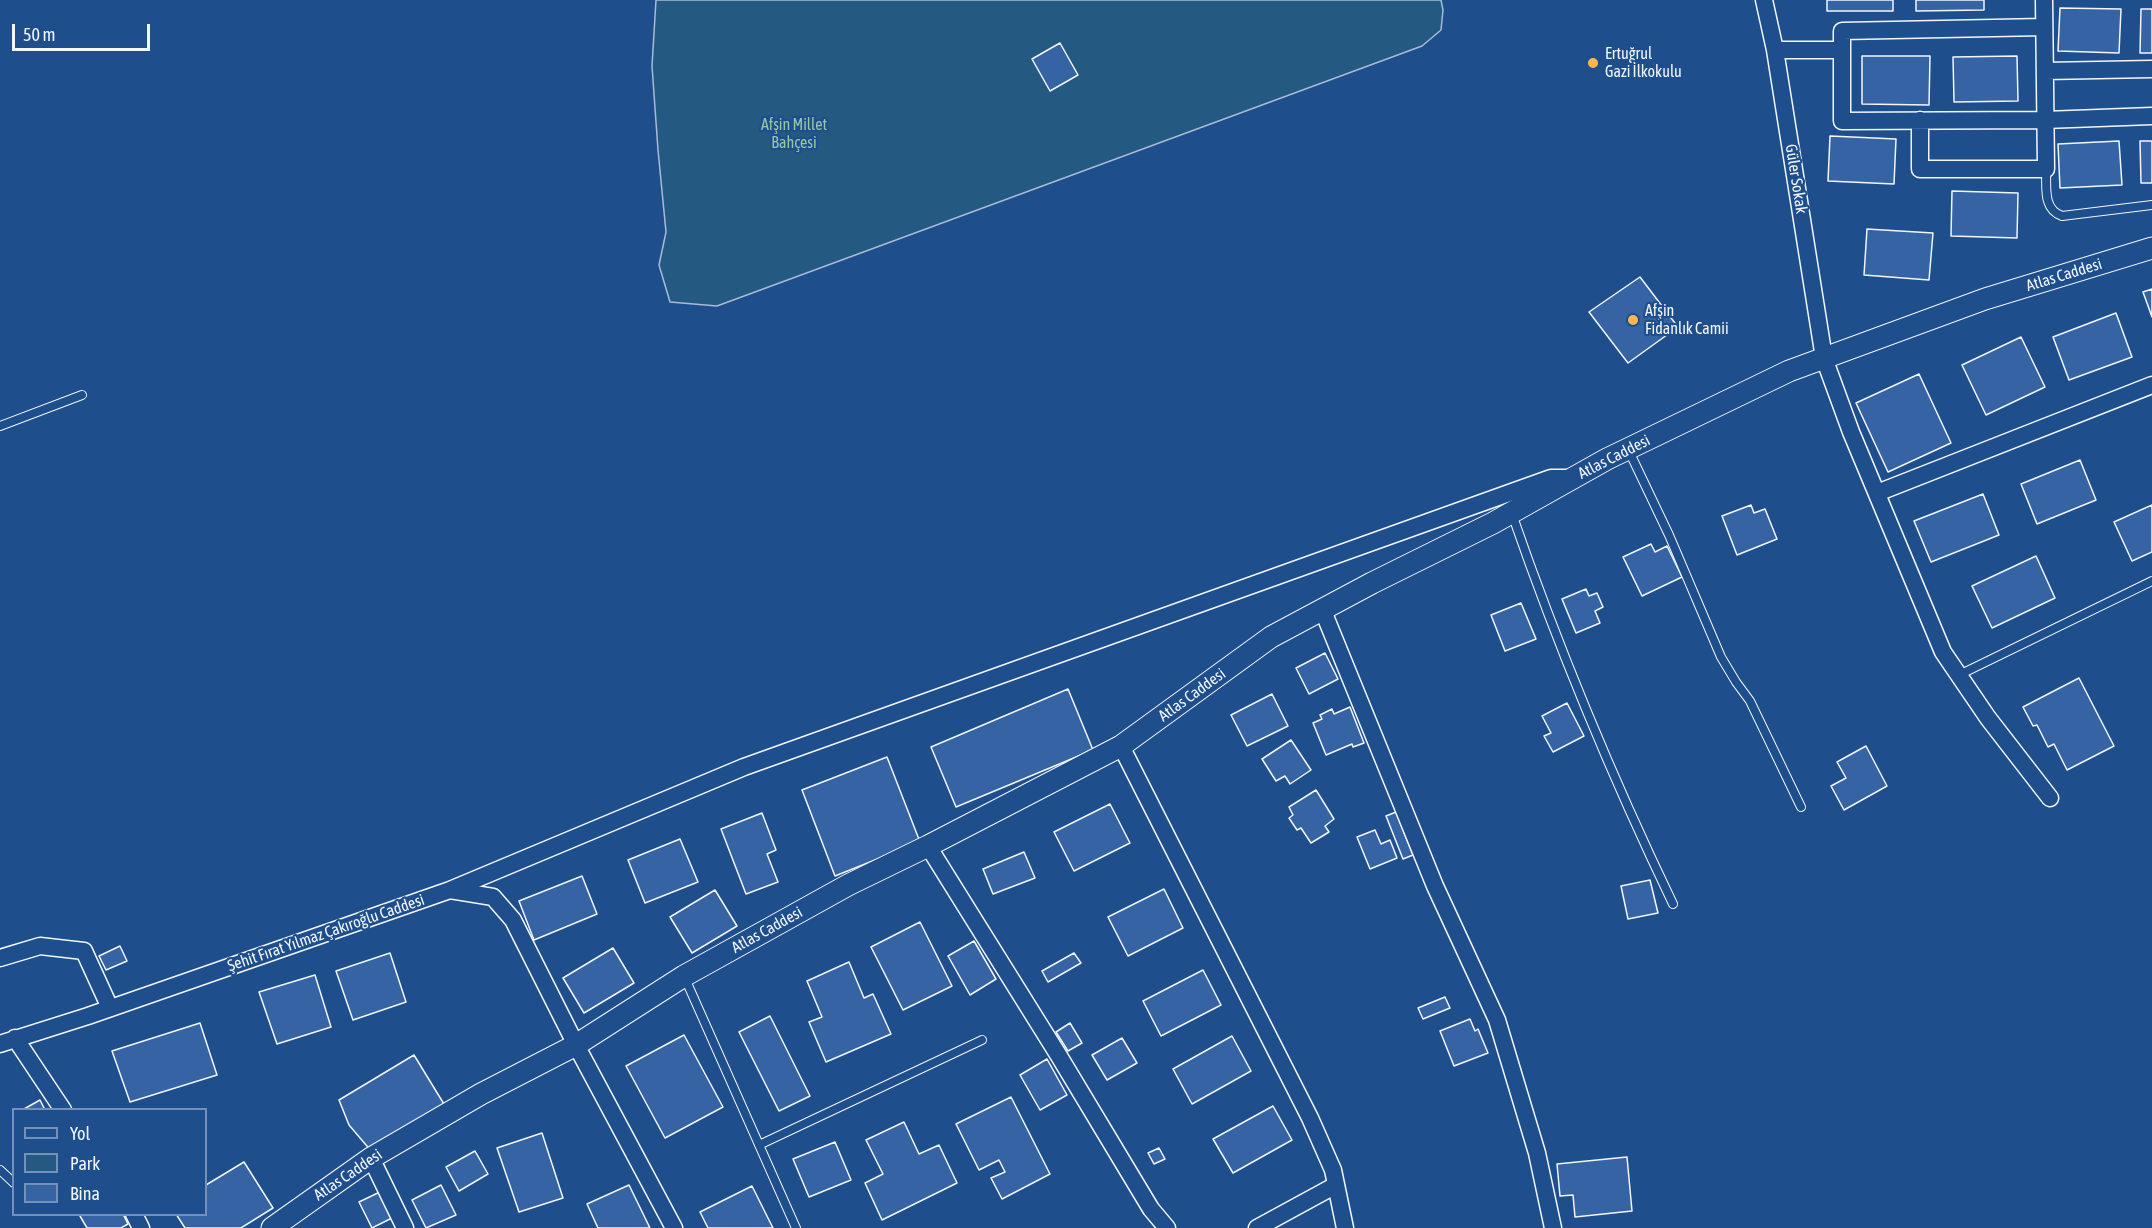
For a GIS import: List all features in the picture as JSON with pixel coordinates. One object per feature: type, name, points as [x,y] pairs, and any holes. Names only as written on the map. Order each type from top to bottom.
[{"type":"street","name":"Güler Sokak","points":[[1764,0],[1775,50],[1824,358],[1851,432],[1943,652],[1988,718],[2050,798]]},
{"type":"street","points":[[1920,120],[1920,169],[2046,169],[2044,0]]},
{"type":"street","points":[[2044,27],[1842,31],[1842,121],[2045,120],[2152,116]]},
{"type":"street","points":[[1775,50],[1842,50]]},
{"type":"street","points":[[2045,71],[2152,69]]},
{"type":"street","name":"Atlas Caddesi","points":[[272,1228],[371,1158],[481,1094],[576,1044],[684,976],[848,885],[1121,746],[1271,637],[1372,583],[1512,513],[1628,448],[1789,371],[1985,298],[2152,248]]},
{"type":"street","points":[[1877,494],[2152,385]]},
{"type":"street","points":[[450,890],[744,767],[1551,478],[1573,478]]},
{"type":"street","points":[[1323,611],[1435,886],[1497,1020],[1537,1153],[1553,1228]]},
{"type":"street","points":[[1121,746],[1310,1118],[1333,1170],[1345,1228]]},
{"type":"street","points":[[928,846],[1151,1209],[1167,1228]]},
{"type":"street","name":"Şehit Fırat Yılmaz Çakıroğlu Caddesi","points":[[8,1041],[450,890],[493,897],[513,920],[674,1228]]},
{"type":"street","points":[[0,958],[40,946],[84,951],[110,1008]]},
{"type":"street","points":[[8,1041],[61,1108]]},
{"type":"street","points":[[371,1158],[405,1228]]},
{"type":"street","points":[[1257,1228],[1336,1185]]},
{"type":"lane","points":[[2046,169],[2047,200],[2053,211],[2062,216],[2152,205]]},
{"type":"lane","points":[[0,426],[82,395]]},
{"type":"lane","points":[[1628,448],[1669,535],[1721,657],[1750,701],[1802,807]]},
{"type":"lane","points":[[1512,513],[1598,739],[1673,904]]},
{"type":"lane","points":[[1959,675],[2152,580]]},
{"type":"lane","points":[[684,976],[796,1228]]},
{"type":"lane","points":[[759,1145],[982,1040]]},
{"type":"lane","points":[[0,1170],[12,1181]]},
{"type":"green space","name":"Afşin Millet Bahçesi","points":[[656,0],[1441,0],[1443,10],[1441,30],[1422,46],[717,306],[670,302],[659,265],[666,232],[652,66]]},
{"type":"building","points":[[1827,0],[1893,0],[1893,11],[1827,11]]},
{"type":"building","points":[[1916,0],[1984,0],[1984,10],[1916,11]]},
{"type":"building","points":[[2060,8],[2121,9],[2119,53],[2058,51]]},
{"type":"building","points":[[2141,9],[2152,9],[2152,53],[2140,53]]},
{"type":"building","points":[[1060,43],[1078,75],[1050,91],[1032,59]]},
{"type":"building","points":[[1862,56],[1930,56],[1929,105],[1862,104]]},
{"type":"building","points":[[2017,56],[2018,101],[1954,102],[1953,57]]},
{"type":"building","points":[[1830,136],[1896,139],[1894,184],[1828,181]]},
{"type":"building","points":[[2119,141],[2122,185],[2060,188],[2058,144]]},
{"type":"building","points":[[2140,141],[2152,141],[2152,183],[2141,183]]},
{"type":"building","points":[[1952,191],[2018,193],[2017,238],[1951,236]]},
{"type":"building","points":[[1867,229],[1933,233],[1929,280],[1864,275]]},
{"type":"building","name":"Afşin Fidanlık Camii","points":[[1640,277],[1678,327],[1628,363],[1589,312]]},
{"type":"building","points":[[2152,289],[2152,317],[2143,292]]},
{"type":"building","points":[[2116,313],[2132,357],[2069,380],[2053,337]]},
{"type":"building","points":[[2021,337],[2045,387],[1986,415],[1962,365]]},
{"type":"building","points":[[1919,374],[1951,443],[1888,472],[1856,403]]},
{"type":"building","points":[[2080,460],[2096,500],[2037,524],[2021,484]]},
{"type":"building","points":[[1983,494],[1999,535],[1931,562],[1914,521]]},
{"type":"building","points":[[1751,505],[1754,513],[1765,509],[1777,539],[1737,555],[1722,516]]},
{"type":"building","points":[[2152,505],[2152,552],[2132,561],[2114,522]]},
{"type":"building","points":[[1651,544],[1655,552],[1667,546],[1682,577],[1642,596],[1623,557]]},
{"type":"building","points":[[2036,556],[2055,598],[1992,628],[1972,586]]},
{"type":"building","points":[[1586,589],[1589,596],[1597,593],[1603,607],[1595,611],[1600,623],[1576,633],[1562,599]]},
{"type":"building","points":[[1521,603],[1536,639],[1505,651],[1491,615]]},
{"type":"building","points":[[1325,653],[1338,679],[1309,694],[1296,668]]},
{"type":"building","points":[[2079,678],[2114,746],[2067,770],[2054,744],[2048,747],[2037,725],[2033,726],[2023,707]]},
{"type":"building","points":[[1068,689],[1093,750],[956,807],[931,747]]},
{"type":"building","points":[[1272,694],[1288,726],[1247,746],[1231,715]]},
{"type":"building","points":[[1567,703],[1584,736],[1553,752],[1544,736],[1551,733],[1542,716]]},
{"type":"building","points":[[1350,707],[1364,743],[1353,747],[1352,744],[1326,755],[1313,723],[1322,719],[1320,715],[1332,709],[1334,714]]},
{"type":"building","points":[[1291,740],[1311,770],[1290,784],[1285,776],[1276,781],[1262,759]]},
{"type":"building","points":[[1866,746],[1887,786],[1844,810],[1831,786],[1846,778],[1837,762]]},
{"type":"building","points":[[887,757],[920,842],[835,876],[802,790]]},
{"type":"building","points":[[1316,790],[1334,819],[1325,826],[1329,832],[1311,843],[1301,828],[1297,830],[1289,818],[1293,815],[1289,807]]},
{"type":"building","points":[[1110,804],[1130,843],[1074,871],[1054,832]]},
{"type":"building","points":[[1396,812],[1413,855],[1403,859],[1386,816]]},
{"type":"building","points":[[762,813],[776,850],[767,854],[778,882],[746,894],[721,829]]},
{"type":"building","points":[[1375,830],[1381,844],[1390,840],[1397,858],[1370,869],[1357,837]]},
{"type":"building","points":[[680,839],[698,882],[645,903],[628,860]]},
{"type":"building","points":[[1024,852],[1035,878],[993,894],[983,869]]},
{"type":"building","points":[[582,876],[597,914],[534,940],[519,901]]},
{"type":"building","points":[[1650,880],[1658,913],[1628,919],[1621,886]]},
{"type":"building","points":[[1164,889],[1183,928],[1128,956],[1108,917]]},
{"type":"building","points":[[715,890],[737,926],[692,953],[670,917]]},
{"type":"building","points":[[920,922],[952,986],[903,1010],[871,947]]},
{"type":"building","points":[[974,941],[996,979],[970,995],[948,956]]},
{"type":"building","points":[[120,946],[127,961],[106,970],[99,956]]},
{"type":"building","points":[[613,948],[634,983],[584,1013],[563,978]]},
{"type":"building","points":[[390,953],[406,1002],[353,1020],[336,971]]},
{"type":"building","points":[[1074,953],[1081,963],[1048,982],[1042,971]]},
{"type":"building","points":[[849,962],[864,998],[873,994],[891,1034],[826,1062],[809,1022],[822,1017],[807,981]]},
{"type":"building","points":[[1203,970],[1221,1005],[1161,1036],[1143,1001]]},
{"type":"building","points":[[315,975],[331,1027],[277,1044],[259,992]]},
{"type":"building","points":[[1445,997],[1450,1008],[1423,1019],[1418,1008]]},
{"type":"building","points":[[770,1016],[810,1096],[779,1111],[739,1032]]},
{"type":"building","points":[[1470,1019],[1475,1031],[1478,1029],[1488,1053],[1454,1066],[1440,1031]]},
{"type":"building","points":[[200,1023],[217,1075],[130,1102],[112,1051]]},
{"type":"building","points":[[1070,1023],[1082,1043],[1068,1051],[1056,1032]]},
{"type":"building","points":[[684,1035],[723,1107],[665,1138],[626,1066]]},
{"type":"building","points":[[1232,1036],[1251,1071],[1192,1104],[1173,1069]]},
{"type":"building","points":[[1122,1038],[1137,1063],[1107,1080],[1092,1055]]},
{"type":"building","points":[[414,1055],[447,1109],[372,1152],[349,1125],[339,1100]]},
{"type":"building","points":[[1047,1059],[1067,1095],[1040,1110],[1020,1075]]},
{"type":"building","points":[[1011,1097],[1050,1174],[1002,1199],[991,1178],[1005,1172],[999,1160],[979,1170],[956,1124]]},
{"type":"building","points":[[40,1100],[44,1108],[26,1108]]},
{"type":"building","points":[[1273,1106],[1292,1140],[1233,1173],[1213,1139]]},
{"type":"building","points":[[904,1122],[919,1154],[939,1145],[957,1183],[882,1220],[865,1183],[883,1174],[866,1140]]},
{"type":"building","points":[[542,1133],[563,1198],[519,1212],[497,1148]]},
{"type":"building","points":[[835,1142],[851,1180],[809,1197],[793,1159]]},
{"type":"building","points":[[1159,1148],[1165,1159],[1154,1164],[1148,1153]]},
{"type":"building","points":[[475,1151],[488,1174],[459,1191],[446,1167]]},
{"type":"building","points":[[1627,1157],[1632,1211],[1575,1217],[1573,1195],[1560,1196],[1557,1164]]},
{"type":"building","points":[[244,1162],[273,1208],[241,1228],[185,1228],[177,1216],[207,1216],[207,1184]]},
{"type":"building","points":[[441,1185],[456,1215],[426,1228],[412,1200]]},
{"type":"building","points":[[629,1185],[650,1228],[598,1228],[587,1204]]},
{"type":"building","points":[[752,1186],[773,1228],[708,1228],[700,1212]]},
{"type":"building","points":[[384,1190],[396,1216],[372,1228],[359,1202]]},
{"type":"building","points":[[80,1216],[124,1216],[128,1224],[121,1228],[87,1228]]},
{"type":"place","name":"Ertuğrul Gazi İlkokulu","points":[[1593,63]]},
{"type":"place","name":"Afşin Fidanlık Camii","points":[[1633,320]]}]
